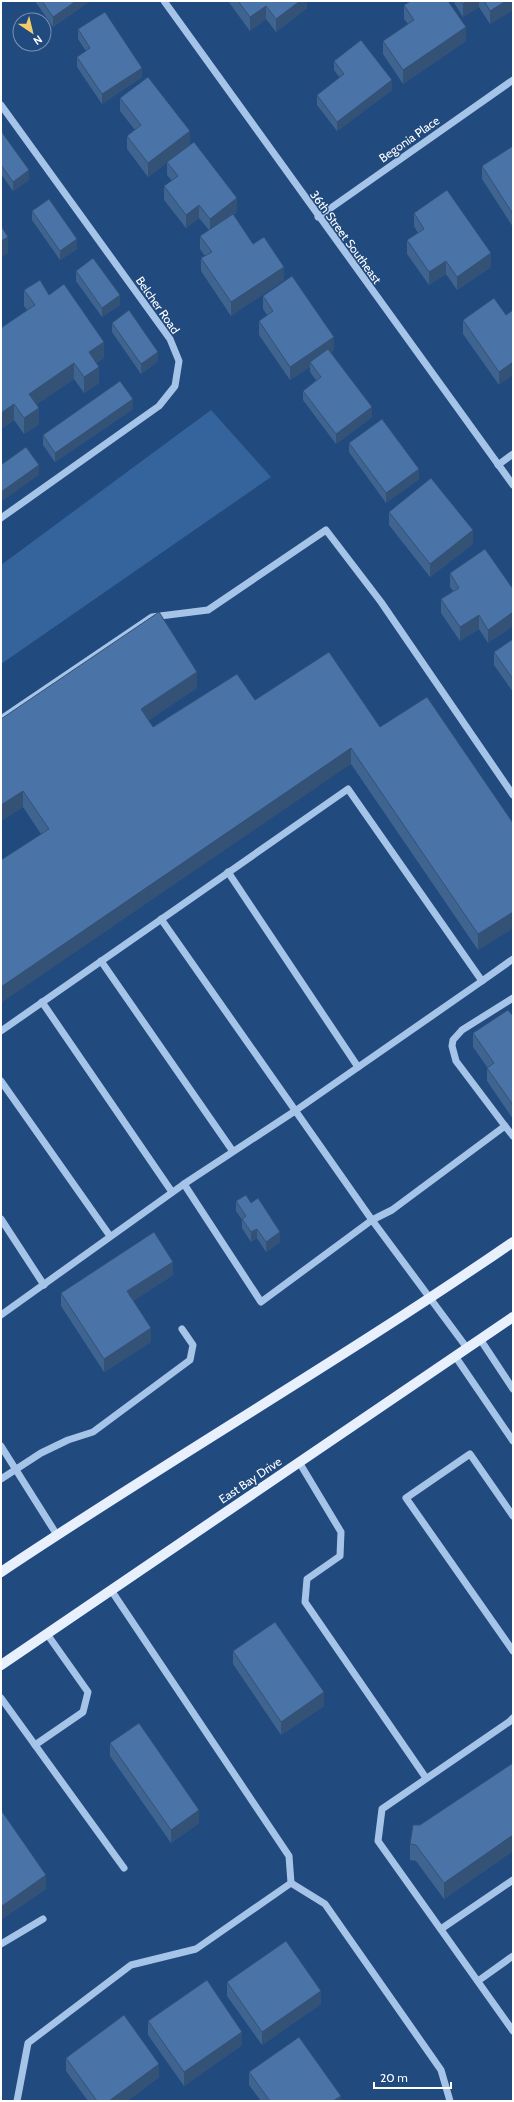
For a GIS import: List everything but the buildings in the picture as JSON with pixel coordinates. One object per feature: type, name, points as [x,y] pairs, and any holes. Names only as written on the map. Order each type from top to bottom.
[{"type":"main road","points":[[1,1572],[430,1298],[513,1242]]},
{"type":"main road","name":"East Bay Drive","points":[[1,1664],[513,1317]]},
{"type":"street","name":"36th Street Southeast","points":[[164,1],[318,217],[513,485]]},
{"type":"street","name":"Begonia Place","points":[[318,217],[513,80]]},
{"type":"street","name":"Belcher Road","points":[[1,105],[170,339],[179,361],[175,386],[159,406],[1,518]]},
{"type":"street","points":[[498,465],[513,454]]},
{"type":"street","points":[[1,719],[152,617],[208,610],[326,530],[381,602],[513,795]]},
{"type":"street","points":[[1,1031],[348,789],[482,982]]},
{"type":"street","points":[[228,872],[358,1067]]},
{"type":"street","points":[[161,919],[372,1220],[467,1348]]},
{"type":"street","points":[[1,1315],[232,1150],[295,1111],[513,959]]},
{"type":"street","points":[[101,961],[232,1150]]},
{"type":"street","points":[[513,998],[462,1030],[453,1040],[452,1046],[456,1061],[513,1136]]},
{"type":"street","points":[[42,1002],[172,1192]]},
{"type":"street","points":[[1,1081],[110,1236]]},
{"type":"street","points":[[184,1184],[261,1302],[372,1220],[392,1210],[505,1126]]},
{"type":"street","points":[[1,1219],[44,1285]]},
{"type":"street","points":[[1,1480],[41,1453],[68,1440],[93,1432],[190,1360],[193,1344],[182,1329]]},
{"type":"street","points":[[480,1339],[513,1389]]},
{"type":"street","points":[[455,1356],[513,1441]]},
{"type":"street","points":[[1,1446],[57,1535]]},
{"type":"street","points":[[513,1516],[470,1454],[406,1498],[513,1651]]},
{"type":"street","points":[[299,1462],[342,1532],[340,1556],[307,1579],[305,1602],[426,1778]]},
{"type":"street","points":[[111,1590],[289,1856],[292,1882],[325,1904],[441,2070],[450,2101]]},
{"type":"street","points":[[35,1745],[83,1712],[88,1692],[47,1634]]},
{"type":"street","points":[[1,1698],[124,1868]]},
{"type":"street","points":[[513,1718],[382,1809],[378,1841],[513,2031]]},
{"type":"street","points":[[441,1929],[513,1880]]},
{"type":"street","points":[[17,2101],[28,2043],[131,1965],[196,1949],[292,1882]]},
{"type":"street","points":[[1,1944],[44,1919]]},
{"type":"street","points":[[478,1981],[513,1956]]},
{"type":"shaded area","points":[[211,410],[271,477],[1,664],[1,565]]}]
